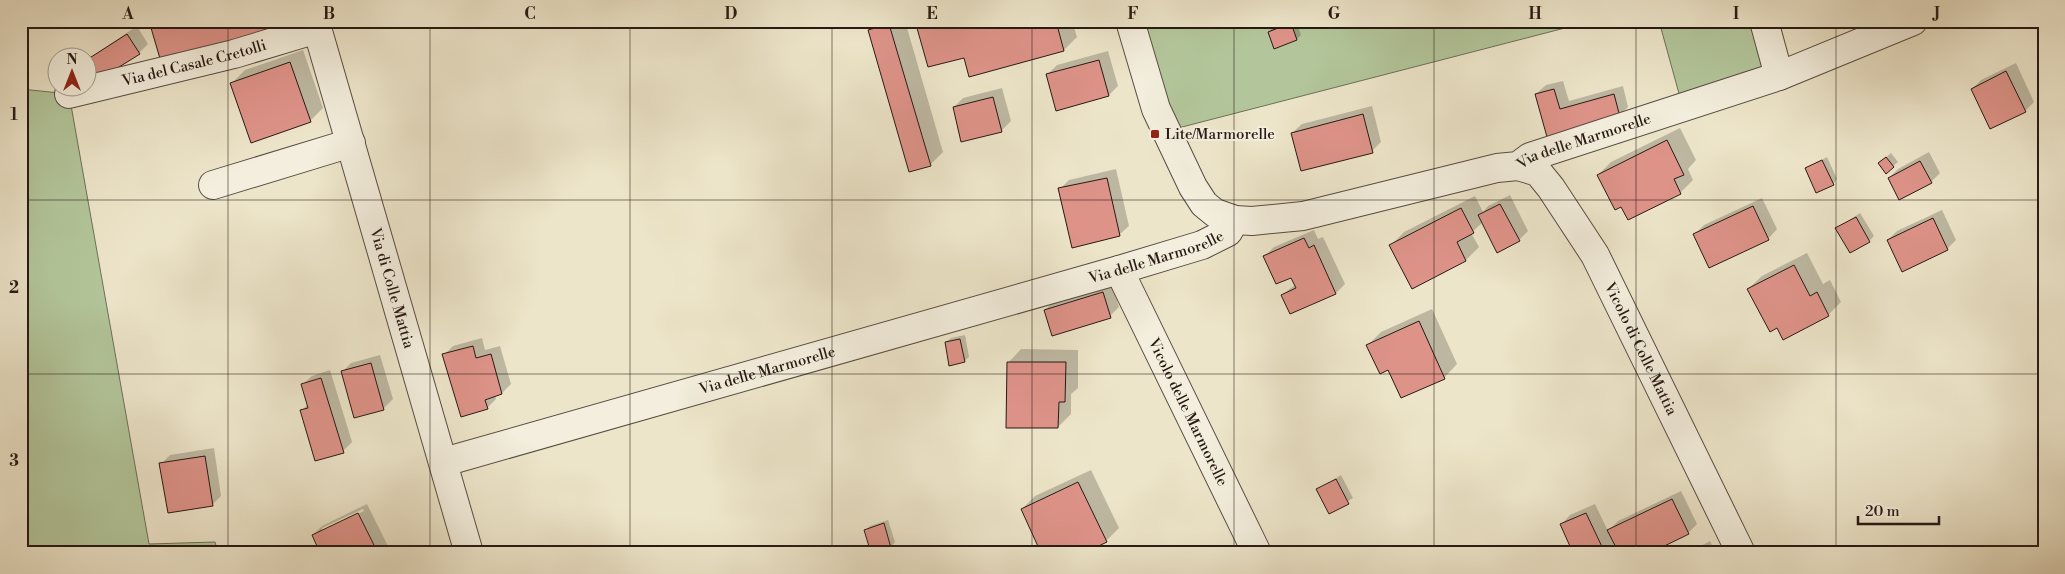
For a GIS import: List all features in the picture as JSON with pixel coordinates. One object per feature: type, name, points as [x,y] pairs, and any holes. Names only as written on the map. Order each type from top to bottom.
[{"type":"street","points":[[1130,21],[1156,109],[1193,187],[1204,204],[1214,213],[1235,220]]},
{"type":"street","points":[[1764,21],[1780,76]]},
{"type":"street","name":"Via delle Marmorelle","points":[[444,462],[1119,270],[1202,244],[1228,232],[1235,220],[1272,221],[1303,216],[1497,168],[1518,166],[1530,157],[1780,76],[1913,21]]},
{"type":"street","name":"Via del Casale Cretolli","points":[[98,87],[234,54],[316,25]]},
{"type":"street","name":"Via di Colle Mattia","points":[[316,25],[469,553]]},
{"type":"street","points":[[214,185],[351,143]]},
{"type":"street","name":"Vicolo di Colle Mattia","points":[[1518,166],[1538,172],[1551,188],[1595,255],[1741,553]]},
{"type":"street","name":"Vicolo delle Marmorelle","points":[[1119,270],[1257,553]]},
{"type":"green space","points":[[1125,21],[1592,21],[1155,134]]},
{"type":"green space","points":[[1659,21],[1764,21],[1779,76],[1683,108]]},
{"type":"green space","points":[[21,89],[48,92],[48,98],[70,98],[149,544],[215,542],[218,553],[21,553]]},
{"type":"building","points":[[149,21],[298,21],[161,62]]},
{"type":"building","points":[[915,21],[1056,21],[1064,51],[969,77],[964,58],[928,67]]},
{"type":"building","points":[[1291,23],[1297,40],[1274,49],[1268,32]]},
{"type":"building","points":[[889,24],[931,166],[909,172],[868,30]]},
{"type":"building","points":[[127,34],[140,54],[98,80],[98,53]]},
{"type":"building","points":[[1099,60],[1109,96],[1056,111],[1046,74]]},
{"type":"building","points":[[290,62],[311,122],[251,143],[230,83]]},
{"type":"building","points":[[2006,71],[2026,112],[1990,129],[1971,89]]},
{"type":"building","points":[[1554,89],[1560,109],[1614,94],[1620,117],[1547,137],[1535,94]]},
{"type":"building","points":[[993,97],[1002,132],[961,142],[953,107]]},
{"type":"building","points":[[1363,114],[1373,153],[1301,171],[1291,133]]},
{"type":"building","points":[[1667,140],[1684,175],[1674,179],[1681,194],[1628,220],[1621,207],[1615,210],[1597,175]]},
{"type":"building","points":[[1886,157],[1894,167],[1886,174],[1878,163]]},
{"type":"building","points":[[1822,160],[1834,185],[1816,193],[1805,168]]},
{"type":"building","points":[[1920,161],[1932,183],[1899,200],[1888,178]]},
{"type":"building","points":[[1107,178],[1120,236],[1072,248],[1058,188]]},
{"type":"building","points":[[1500,204],[1520,241],[1497,253],[1478,215]]},
{"type":"building","points":[[1753,206],[1769,240],[1709,268],[1693,234]]},
{"type":"building","points":[[1461,208],[1474,233],[1457,242],[1466,261],[1412,289],[1389,245]]},
{"type":"building","points":[[1856,217],[1870,242],[1850,253],[1835,228]]},
{"type":"building","points":[[1933,218],[1948,250],[1902,272],[1887,240]]},
{"type":"building","points":[[1304,238],[1309,248],[1314,245],[1336,294],[1290,314],[1281,295],[1296,288],[1291,278],[1276,284],[1263,256]]},
{"type":"building","points":[[1794,265],[1810,296],[1817,292],[1829,316],[1783,340],[1777,328],[1770,332],[1747,289]]},
{"type":"building","points":[[1103,292],[1111,318],[1052,336],[1044,310]]},
{"type":"building","points":[[1419,321],[1445,379],[1401,398],[1388,370],[1380,374],[1366,345]]},
{"type":"building","points":[[960,339],[965,362],[949,366],[945,342]]},
{"type":"building","points":[[473,346],[476,358],[491,354],[502,394],[485,400],[488,409],[461,417],[442,354]]},
{"type":"building","points":[[1007,362],[1066,362],[1065,402],[1059,402],[1058,428],[1006,428]]},
{"type":"building","points":[[371,363],[384,410],[354,418],[341,371]]},
{"type":"building","points":[[321,378],[344,453],[315,461],[300,410],[308,408],[301,384]]},
{"type":"building","points":[[205,456],[213,506],[168,513],[159,463]]},
{"type":"building","points":[[1336,479],[1349,504],[1329,514],[1316,489]]},
{"type":"building","points":[[1078,482],[1107,542],[1084,553],[1041,553],[1021,509]]},
{"type":"building","points":[[1672,499],[1689,534],[1650,553],[1619,553],[1607,530]]},
{"type":"building","points":[[358,513],[378,553],[320,553],[312,535]]},
{"type":"building","points":[[1586,513],[1605,553],[1573,553],[1560,524]]},
{"type":"building","points":[[884,523],[891,548],[871,553],[864,530]]},
{"type":"place","name":"Lite/Marmorelle","points":[[1155,134]]}]
